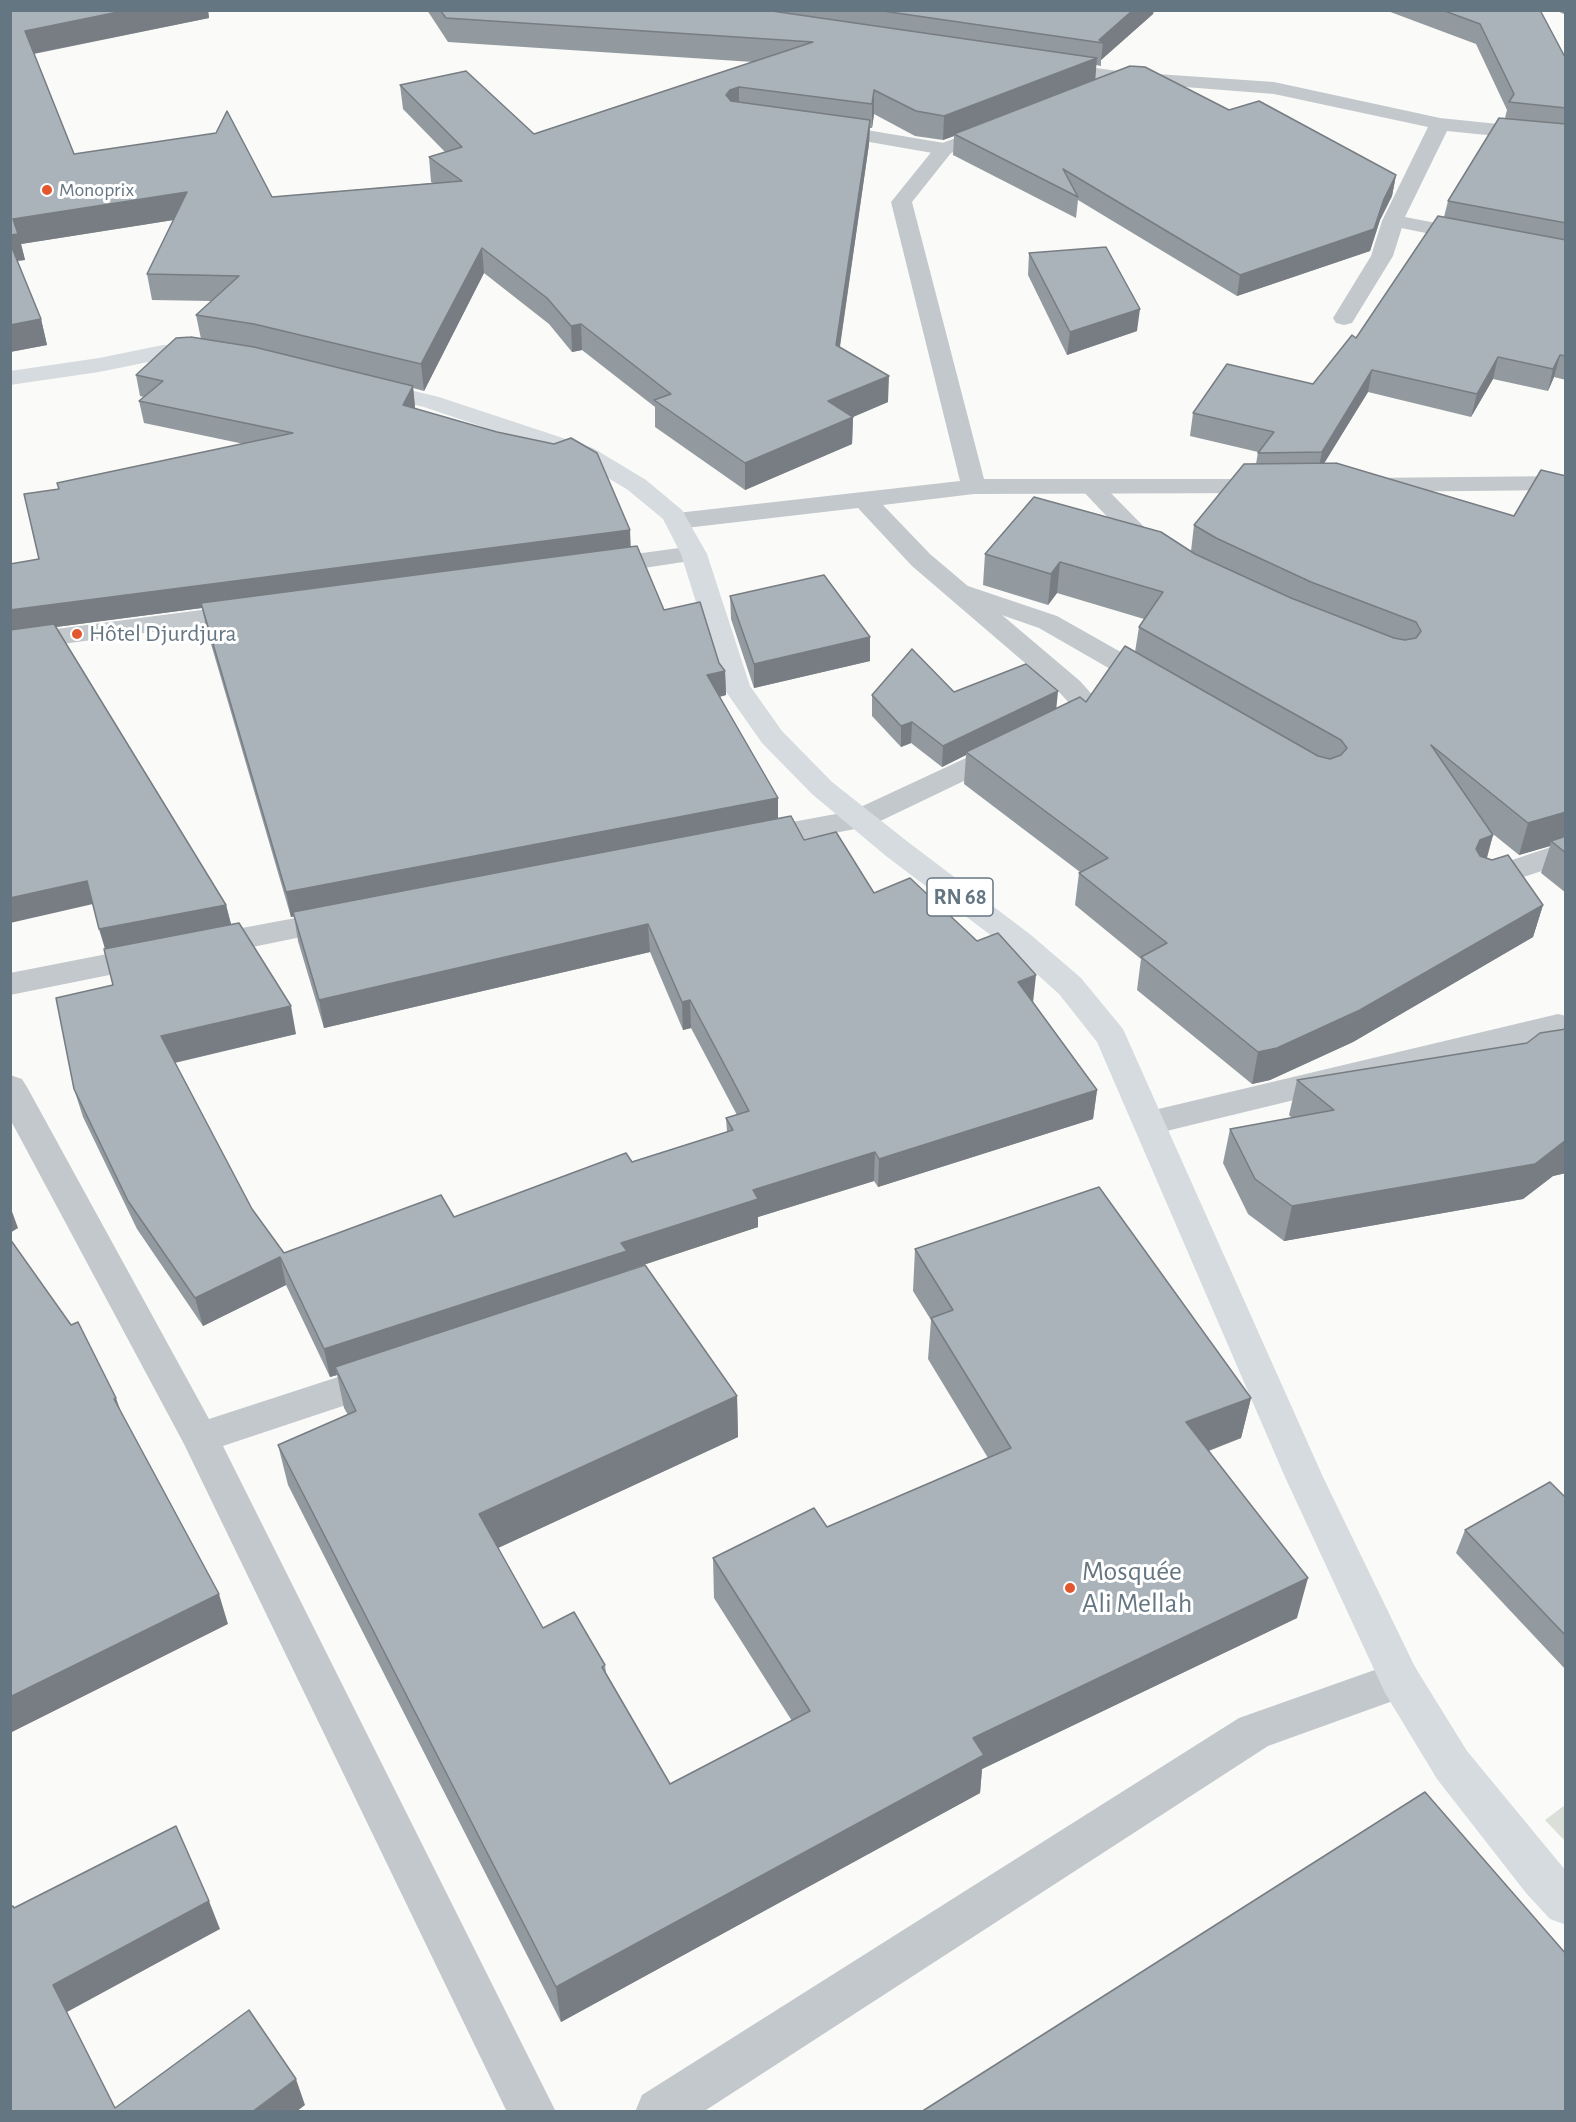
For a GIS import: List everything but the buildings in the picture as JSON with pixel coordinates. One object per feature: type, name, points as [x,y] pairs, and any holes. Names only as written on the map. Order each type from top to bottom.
[{"type":"main road","points":[[10,378],[99,365],[163,352],[195,349],[237,356]]},
{"type":"main road","name":"RN 68","points":[[350,382],[430,402],[584,453],[637,486],[677,521],[694,555],[736,686],[772,737],[822,788],[1020,942],[1070,986],[1111,1037],[1304,1477],[1400,1680],[1452,1766],[1542,1878],[1566,1904]]},
{"type":"street","points":[[1031,65],[1126,78],[1274,88],[1440,124],[1566,137]]},
{"type":"street","points":[[1083,95],[1126,78]]},
{"type":"street","points":[[974,487],[901,202],[944,149],[1019,120]]},
{"type":"street","points":[[1344,318],[1382,256],[1393,220],[1440,124]]},
{"type":"street","points":[[805,126],[944,149]]},
{"type":"street","points":[[1393,220],[1566,255]]},
{"type":"street","points":[[1337,485],[1566,483]]},
{"type":"street","points":[[1090,486],[1146,543],[1183,565]]},
{"type":"street","points":[[677,521],[974,487],[1290,486]]},
{"type":"street","points":[[732,844],[860,819],[1063,723],[1086,705],[1070,687],[921,560],[864,500]]},
{"type":"street","points":[[575,570],[694,555]]},
{"type":"street","points":[[956,590],[1048,622],[1173,694]]},
{"type":"street","points":[[10,643],[267,609]]},
{"type":"street","points":[[1484,880],[1566,852]]},
{"type":"street","points":[[10,984],[371,914]]},
{"type":"street","points":[[1150,1123],[1547,1028],[1566,1027]]},
{"type":"street","points":[[10,1087],[200,1438],[532,2112]]},
{"type":"street","points":[[200,1438],[414,1367]]},
{"type":"street","points":[[659,2112],[1254,1732],[1400,1680]]},
{"type":"shaded area","points":[[1565,1805],[1565,1841],[1545,1820]]},
{"type":"place","name":"Monoprix","points":[[47,190]]},
{"type":"place","name":"Hôtel Djurdjura","points":[[77,634]]},
{"type":"place","name":"Mosquée Ali Mellah","points":[[1070,1588]]}]
